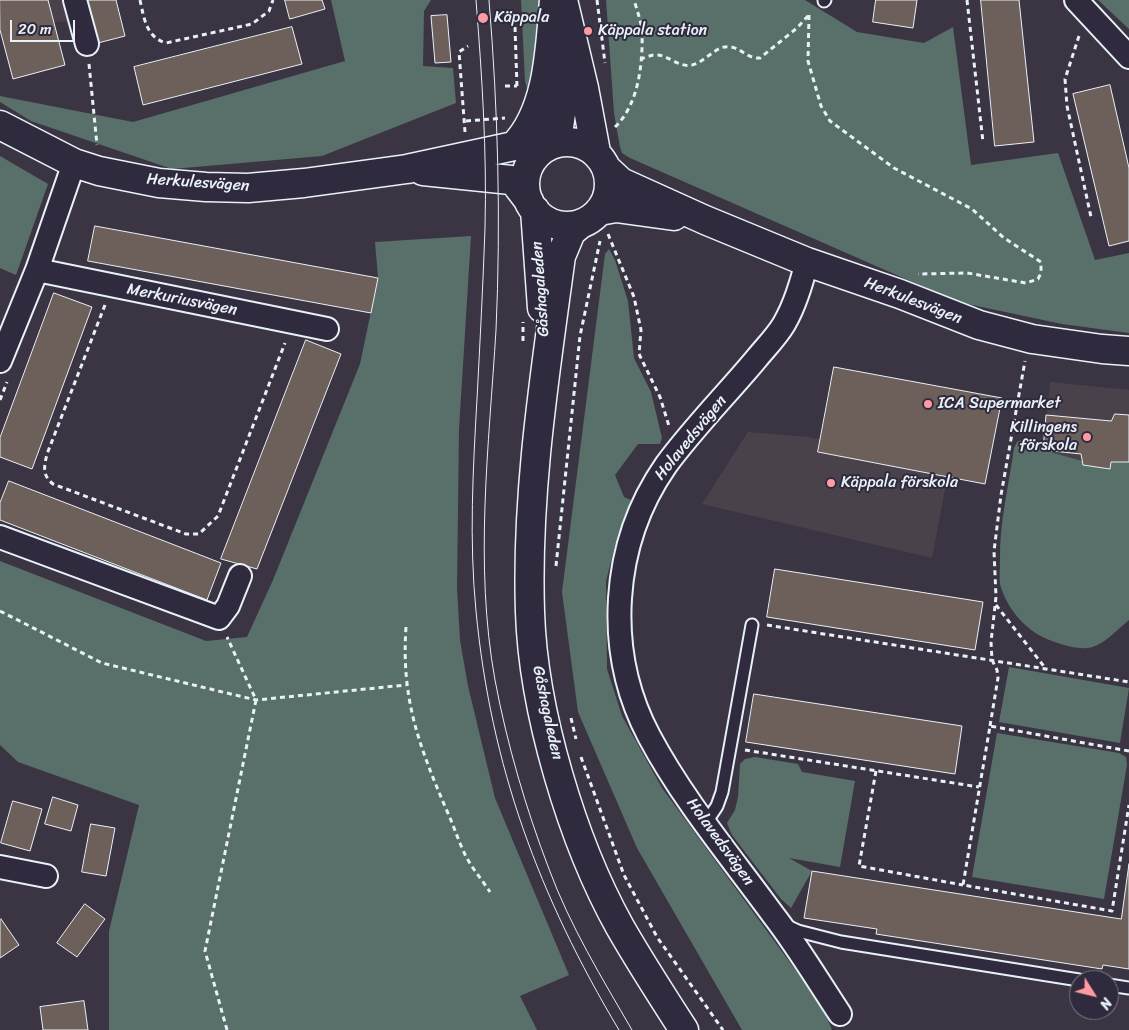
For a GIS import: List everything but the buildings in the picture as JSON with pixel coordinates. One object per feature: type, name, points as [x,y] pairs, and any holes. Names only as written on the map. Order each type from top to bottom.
[{"type":"street","points":[[75,0],[87,44]]},
{"type":"street","points":[[514,146],[528,129],[537,107],[547,65],[554,0]]},
{"type":"street","name":"Gåshagaleden","points":[[563,0],[571,41],[609,193],[596,222],[571,232],[561,256],[546,367],[529,542],[530,614],[537,677],[549,735],[568,806],[601,888],[624,933],[684,1030]]},
{"type":"street","points":[[1083,8],[1129,56]]},
{"type":"street","name":"Gåshagaleden","points":[[546,367],[532,206],[525,184],[530,163],[545,148],[559,127],[571,41]]},
{"type":"street","name":"Herkulesvägen","points":[[0,125],[81,154],[99,171],[159,183],[228,188],[276,186],[407,169],[514,146],[545,148]]},
{"type":"street","points":[[545,148],[562,142],[575,142],[601,160]]},
{"type":"street","points":[[5,367],[37,270],[81,154]]},
{"type":"street","name":"Herkulesvägen","points":[[601,160],[621,182],[705,220],[807,262],[900,294],[979,325],[1032,339],[1129,351]]},
{"type":"street","name":"Herkulesvägen","points":[[407,169],[511,180],[521,189],[532,206]]},
{"type":"street","name":"Gåshagaleden","points":[[532,206],[544,219],[555,224],[567,226],[596,222]]},
{"type":"street","name":"Herkulesvägen","points":[[596,222],[616,208],[705,220]]},
{"type":"street","name":"Holavedsvägen","points":[[807,262],[796,298],[782,327],[683,444],[656,482],[639,514],[621,572],[621,637],[625,670],[636,707],[659,754],[705,824],[776,918],[840,1014]]},
{"type":"street","name":"Merkuriusvägen","points":[[37,270],[327,329]]},
{"type":"street","points":[[0,537],[219,618],[228,606],[240,576]]},
{"type":"street","points":[[0,867],[46,876]]},
{"type":"lane","points":[[705,824],[720,799],[752,625]]},
{"type":"lane","name":"Holavedsvägen","points":[[776,918],[798,931],[841,942],[1069,978]]},
{"type":"path","points":[[140,0],[150,35],[166,43],[252,24],[269,10],[273,0]]},
{"type":"path","points":[[612,130],[628,111],[640,73],[642,29],[634,0]]},
{"type":"path","points":[[967,0],[983,142]]},
{"type":"path","points":[[640,59],[656,55],[677,64],[690,65],[700,62],[719,50],[730,47],[750,57],[760,58],[797,28],[825,1]]},
{"type":"path","points":[[1083,8],[1079,37],[1065,79],[1067,106],[1091,217]]},
{"type":"path","points":[[809,15],[808,61],[821,106],[830,121],[894,168],[972,209],[1004,238],[1041,262],[1042,267],[1038,279],[1026,283],[967,273],[909,276],[900,294]]},
{"type":"path","points":[[515,27],[517,93]]},
{"type":"path","points":[[87,44],[97,148]]},
{"type":"path","points":[[465,137],[459,52],[468,46]]},
{"type":"path","points":[[504,86],[517,86]]},
{"type":"path","points":[[97,148],[102,151]]},
{"type":"path","points":[[81,154],[97,148]]},
{"type":"path","points":[[596,222],[634,297],[641,330],[639,354],[662,402],[670,430]]},
{"type":"path","points":[[113,286],[46,454],[44,468],[46,478],[53,484],[186,534],[199,534],[218,516],[293,322]]},
{"type":"path","points":[[962,885],[998,678],[997,670],[992,660],[996,605],[994,551],[1001,495],[1026,354],[1032,339]]},
{"type":"path","points":[[0,400],[5,367]]},
{"type":"path","points":[[996,605],[1047,669]]},
{"type":"path","points":[[0,611],[102,663],[256,700],[406,685]]},
{"type":"path","points":[[219,618],[256,700],[205,951],[227,1030]]},
{"type":"path","points":[[752,625],[768,624],[1129,682]]},
{"type":"path","points":[[406,627],[404,659],[406,685],[415,730],[427,766],[463,851],[490,892]]},
{"type":"path","points":[[990,726],[1129,751]]},
{"type":"path","points":[[729,747],[979,787]]},
{"type":"path","points":[[876,771],[858,866],[1112,911],[1129,805]]},
{"type":"shaded area","points":[[0,0],[91,0],[97,21],[0,23]]},
{"type":"shaded area","name":"Killingens förskola","points":[[1050,382],[1129,390],[1129,487],[1041,484]]},
{"type":"shaded area","name":"Käppala förskola","points":[[748,432],[808,437],[950,463],[932,558],[702,504]]},
{"type":"green space","points":[[331,0],[431,0],[424,11],[423,66],[453,68],[456,103],[322,156],[172,169],[31,121],[0,102],[0,96],[133,122],[345,61]]},
{"type":"green space","points":[[521,0],[543,0],[542,48],[529,96],[525,81]]},
{"type":"green space","points":[[606,0],[805,0],[857,32],[924,43],[953,27],[971,165],[1058,153],[1095,260],[1129,253],[1129,333],[1062,324],[958,302],[622,153],[614,113]]},
{"type":"green space","points":[[1098,0],[1129,0],[1129,29]]},
{"type":"green space","points":[[0,156],[48,184],[16,275],[0,268]]},
{"type":"green space","points":[[471,236],[459,429],[457,588],[460,640],[468,686],[495,798],[569,975],[520,996],[537,1030],[109,1030],[109,931],[139,805],[18,762],[0,745],[0,561],[206,641],[247,637],[273,580],[360,364],[378,278],[375,242]]},
{"type":"green space","points":[[609,249],[615,260],[628,301],[634,358],[651,392],[662,438],[660,444],[638,444],[615,475],[624,497],[631,500],[618,534],[606,581],[607,669],[622,716],[662,788],[797,972],[826,1015],[832,1030],[742,1030],[637,848],[578,712],[562,592],[605,254]]},
{"type":"green space","points":[[1026,438],[1037,441],[1043,450],[1110,469],[1111,462],[1129,462],[1129,620],[1110,637],[1095,646],[1077,648],[1043,637],[1020,619],[1003,594],[1000,584],[1000,547],[1005,504],[1014,448],[1017,442]]},
{"type":"green space","points":[[1009,667],[1129,688],[1120,743],[999,722]]},
{"type":"green space","points":[[997,733],[1119,753],[1126,757],[1127,765],[1104,899],[972,877]]},
{"type":"green space","points":[[755,757],[798,764],[802,772],[855,781],[840,867],[789,858],[812,871],[791,908],[781,899],[732,835],[727,823],[735,810],[738,797],[740,764],[745,759]]},
{"type":"tram line","points":[[476,0],[484,114],[485,228],[472,531],[476,611],[483,668],[493,723],[523,829],[565,930],[619,1030]]},
{"type":"tram line","points":[[489,0],[495,82],[498,289],[487,461],[484,549],[485,593],[495,680],[505,728],[525,800],[557,890],[598,971],[632,1030]]},
{"type":"place","name":"Käppala","points":[[483,18]]},
{"type":"place","name":"Käppala station","points":[[588,31]]},
{"type":"place","name":"ICA Supermarket","points":[[928,404]]},
{"type":"place","name":"Killingens förskola","points":[[1087,437]]},
{"type":"place","name":"Käppala förskola","points":[[831,483]]}]
